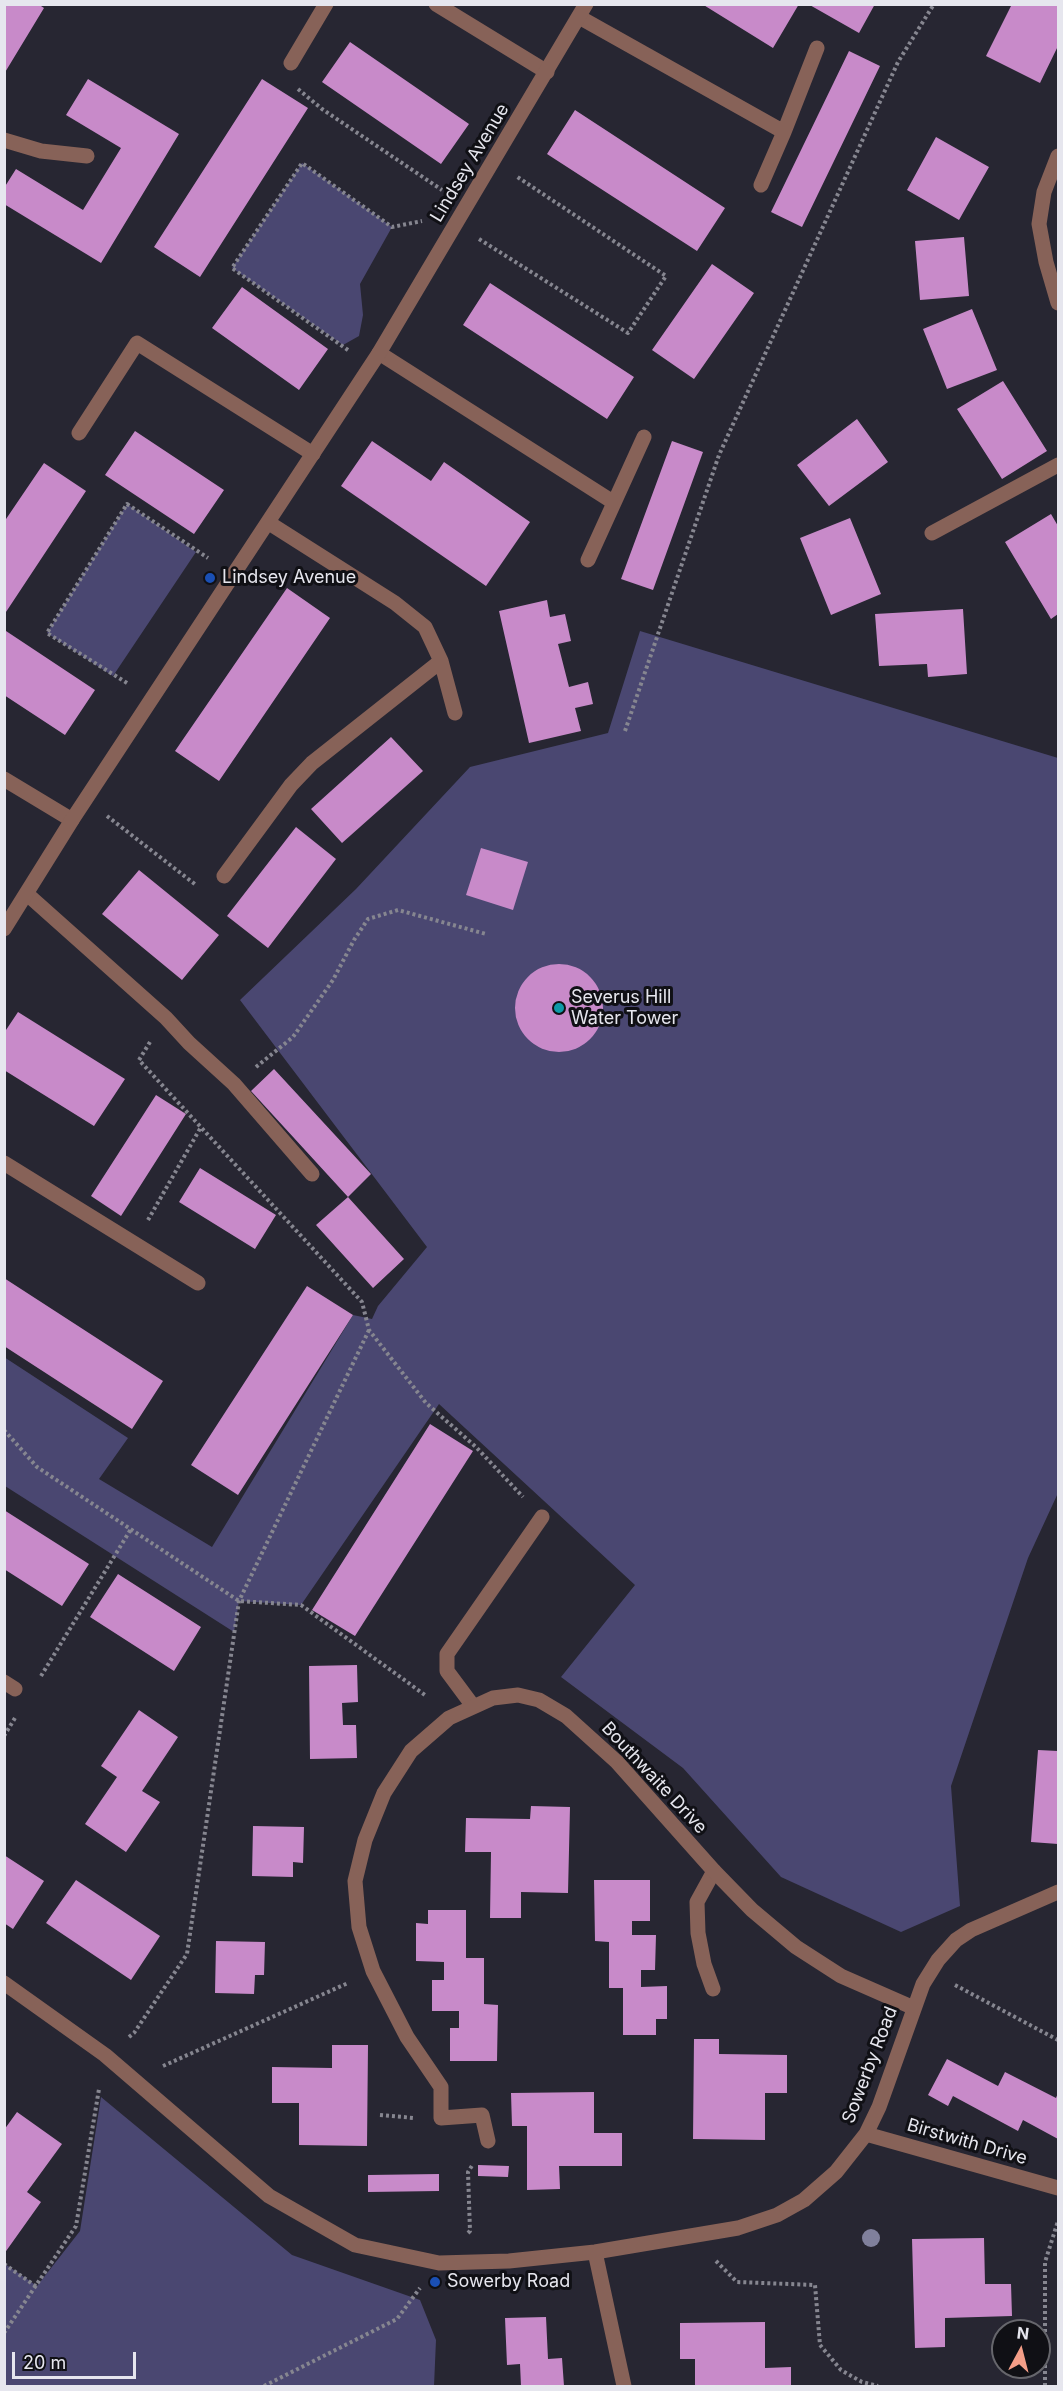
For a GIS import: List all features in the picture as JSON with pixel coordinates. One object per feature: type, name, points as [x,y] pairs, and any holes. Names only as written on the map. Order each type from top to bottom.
[{"type":"street","points":[[291,63],[326,4]]},
{"type":"street","points":[[436,4],[547,72]]},
{"type":"street","points":[[582,11],[784,132]]},
{"type":"street","name":"Lindsey Avenue","points":[[4,929],[72,820],[369,369],[582,11]]},
{"type":"street","points":[[761,185],[817,48]]},
{"type":"street","points":[[4,140],[41,151],[87,156]]},
{"type":"street","points":[[1059,156],[1044,192],[1039,224],[1046,262],[1059,303]]},
{"type":"street","points":[[79,433],[137,343],[314,454]]},
{"type":"street","points":[[379,353],[614,502]]},
{"type":"street","points":[[588,561],[644,437]]},
{"type":"street","points":[[932,534],[1059,465]]},
{"type":"street","points":[[269,523],[394,603],[425,627],[441,661],[455,713]]},
{"type":"street","points":[[224,876],[291,785],[312,763],[441,661]]},
{"type":"street","points":[[4,779],[72,820]]},
{"type":"street","points":[[27,894],[166,1018],[189,1043],[234,1084],[312,1174]]},
{"type":"street","points":[[4,1163],[198,1283]]},
{"type":"street","points":[[473,1706],[447,1671],[447,1654],[542,1517]]},
{"type":"street","name":"Bouthwaite Drive","points":[[488,2141],[482,2115],[441,2118],[441,2087],[407,2037],[373,1971],[359,1927],[355,1881],[365,1840],[384,1793],[411,1751],[449,1719],[493,1698],[518,1695],[539,1700],[566,1716],[617,1762],[752,1910],[796,1947],[841,1976],[914,2008]]},
{"type":"street","points":[[713,1989],[704,1964],[698,1933],[697,1902],[714,1871]]},
{"type":"street","name":"Sowerby Road","points":[[4,1983],[105,2055],[269,2196],[355,2244],[439,2263],[509,2261],[595,2252],[738,2228],[767,2218],[804,2200],[836,2172],[866,2134],[879,2107],[914,2008],[938,1960],[956,1940],[971,1930],[1059,1892]]},
{"type":"street","name":"Birstwith Drive","points":[[866,2134],[1059,2188]]},
{"type":"street","points":[[595,2252],[624,2386]]},
{"type":"path","points":[[625,731],[719,455],[898,62],[934,4]]},
{"type":"path","points":[[291,63],[294,85],[322,109],[440,189],[459,219],[628,333],[666,276],[494,161]]},
{"type":"path","points":[[369,369],[343,345],[232,268],[302,163],[392,228],[459,219]]},
{"type":"path","points":[[152,699],[47,633],[127,504],[233,576]]},
{"type":"path","points":[[86,799],[209,895],[224,876]]},
{"type":"path","points":[[234,1084],[293,1037],[333,980],[368,919],[399,910],[486,934]]},
{"type":"path","points":[[166,1018],[138,1060],[362,1302],[369,1330],[426,1402],[476,1447],[542,1517]]},
{"type":"path","points":[[135,1243],[201,1127]]},
{"type":"path","points":[[4,2333],[76,2226],[105,2055],[134,2033],[187,1954],[239,1601],[369,1330]]},
{"type":"path","points":[[4,1430],[37,1467],[239,1601],[301,1605],[435,1701],[449,1719]]},
{"type":"path","points":[[40,1677],[131,1529]]},
{"type":"path","points":[[4,1736],[16,1716]]},
{"type":"path","points":[[134,2079],[373,1971]]},
{"type":"path","points":[[931,1972],[1059,2040]]},
{"type":"path","points":[[380,2115],[408,2118]]},
{"type":"path","points":[[264,2386],[397,2319],[439,2263],[470,2231],[468,2172]]},
{"type":"path","points":[[1045,2386],[1045,2262],[1059,2221]]},
{"type":"path","points":[[692,2237],[737,2282],[815,2285],[820,2345],[841,2370],[862,2382],[878,2386]]},
{"type":"path","points":[[4,2264],[37,2287]]},
{"type":"shaded area","points":[[302,163],[392,227],[360,284],[363,315],[359,336],[343,345],[232,268]]},
{"type":"shaded area","points":[[127,504],[196,552],[113,676],[47,633]]},
{"type":"shaded area","points":[[640,631],[1058,758],[1058,1493],[1028,1558],[951,1786],[960,1906],[901,1932],[781,1877],[683,1768],[561,1677],[635,1585],[439,1404],[301,1605],[239,1601],[234,1632],[5,1486],[4,1357],[128,1438],[99,1479],[212,1547],[353,1315],[372,1319],[378,1306],[427,1247],[240,1000],[356,889],[470,767],[608,733]]},
{"type":"shaded area","points":[[101,2097],[292,2255],[420,2300],[436,2340],[434,2386],[5,2386],[5,2264],[37,2286],[80,2231]]},
{"type":"building","points":[[4,4],[38,4],[44,8],[4,74]]},
{"type":"building","points":[[702,4],[799,4],[773,48]]},
{"type":"building","points":[[808,4],[875,4],[859,33]]},
{"type":"building","points":[[1012,4],[1058,4],[1058,46],[1040,83],[986,56]]},
{"type":"building","points":[[350,42],[469,124],[441,164],[322,82]]},
{"type":"building","points":[[849,51],[880,66],[802,227],[771,212]]},
{"type":"building","points":[[88,79],[179,134],[101,263],[4,204],[4,188],[16,169],[83,210],[121,148],[66,115]]},
{"type":"building","points":[[262,79],[308,108],[200,277],[154,247]]},
{"type":"building","points":[[575,110],[725,208],[697,251],[547,154]]},
{"type":"building","points":[[936,137],[989,167],[959,220],[907,190]]},
{"type":"building","points":[[964,237],[969,296],[920,300],[915,241]]},
{"type":"building","points":[[712,264],[754,293],[694,379],[652,350]]},
{"type":"building","points":[[490,283],[634,377],[607,419],[463,325]]},
{"type":"building","points":[[242,287],[328,349],[299,390],[212,328]]},
{"type":"building","points":[[972,309],[997,370],[947,389],[923,329]]},
{"type":"building","points":[[1003,381],[1047,451],[1002,479],[957,409]]},
{"type":"building","points":[[857,419],[888,462],[829,506],[797,465]]},
{"type":"building","points":[[135,431],[224,490],[194,534],[105,475]]},
{"type":"building","points":[[372,441],[431,481],[444,462],[530,522],[486,586],[341,486]]},
{"type":"building","points":[[672,441],[703,452],[653,590],[621,579]]},
{"type":"building","points":[[44,463],[86,491],[4,615],[4,522]]},
{"type":"building","points":[[1051,514],[1058,526],[1058,614],[1051,619],[1005,542]]},
{"type":"building","points":[[850,518],[881,594],[831,615],[800,538]]},
{"type":"building","points":[[287,588],[330,618],[219,781],[175,751]]},
{"type":"building","points":[[547,600],[550,617],[565,614],[571,641],[558,644],[569,687],[588,682],[593,704],[575,708],[581,731],[529,743],[499,611]]},
{"type":"building","points":[[963,609],[967,674],[928,677],[927,664],[879,666],[875,614]]},
{"type":"building","points":[[6,631],[95,690],[65,735],[4,695]]},
{"type":"building","points":[[391,737],[423,771],[342,843],[311,809]]},
{"type":"building","points":[[296,827],[336,859],[268,948],[227,916]]},
{"type":"building","points":[[481,848],[528,862],[513,910],[466,895]]},
{"type":"building","points":[[139,870],[219,935],[182,980],[102,914]]},
{"type":"building","name":"Severus Hill Water Tower","points":[[559,964],[576,967],[590,977],[600,991],[603,1008],[600,1025],[590,1039],[576,1049],[559,1052],[542,1049],[528,1039],[518,1025],[515,1008],[518,991],[528,977],[542,967]]},
{"type":"building","points":[[18,1012],[125,1079],[94,1126],[4,1070],[4,1033]]},
{"type":"building","points":[[274,1069],[371,1174],[348,1197],[251,1091]]},
{"type":"building","points":[[156,1095],[186,1114],[121,1216],[91,1196]]},
{"type":"building","points":[[200,1168],[276,1215],[255,1249],[179,1202]]},
{"type":"building","points":[[348,1197],[404,1259],[373,1288],[316,1225]]},
{"type":"building","points":[[4,1278],[163,1381],[132,1429],[4,1346]]},
{"type":"building","points":[[307,1286],[353,1315],[238,1495],[191,1465]]},
{"type":"building","points":[[430,1424],[473,1451],[355,1636],[312,1610]]},
{"type":"building","points":[[4,1510],[89,1564],[62,1606],[4,1569]]},
{"type":"building","points":[[118,1574],[201,1627],[174,1671],[90,1617]]},
{"type":"building","points":[[357,1665],[358,1702],[342,1703],[343,1725],[356,1725],[357,1758],[310,1759],[309,1666]]},
{"type":"building","points":[[139,1710],[178,1737],[142,1791],[160,1802],[126,1852],[85,1824],[117,1777],[101,1766]]},
{"type":"building","points":[[1038,1750],[1058,1751],[1058,1844],[1031,1842]]},
{"type":"building","points":[[531,1806],[570,1807],[568,1893],[521,1892],[521,1918],[490,1918],[491,1852],[465,1852],[466,1818],[530,1819]]},
{"type":"building","points":[[253,1826],[304,1827],[303,1863],[293,1862],[293,1877],[252,1876]]},
{"type":"building","points":[[4,1855],[44,1881],[13,1929],[4,1923]]},
{"type":"building","points":[[76,1880],[160,1936],[131,1980],[46,1923]]},
{"type":"building","points":[[594,1880],[650,1880],[650,1921],[632,1921],[632,1935],[656,1935],[655,1970],[641,1970],[641,1987],[667,1986],[667,2019],[656,2019],[656,2035],[623,2035],[623,1988],[609,1988],[609,1942],[595,1941]]},
{"type":"building","points":[[428,1910],[466,1910],[466,1958],[484,1958],[484,2004],[498,2005],[497,2061],[450,2061],[450,2028],[459,2028],[459,2011],[432,2011],[432,1980],[444,1980],[444,1962],[416,1961],[416,1923],[428,1924]]},
{"type":"building","points":[[216,1941],[265,1942],[264,1975],[255,1975],[254,1994],[215,1993]]},
{"type":"building","points":[[694,2039],[719,2039],[719,2054],[787,2055],[787,2093],[765,2093],[765,2140],[693,2139]]},
{"type":"building","points":[[332,2045],[368,2045],[367,2146],[299,2145],[299,2103],[272,2103],[272,2067],[332,2068]]},
{"type":"building","points":[[947,2059],[998,2086],[1005,2072],[1056,2098],[1058,2093],[1058,2139],[1023,2120],[1018,2131],[953,2096],[948,2106],[928,2095]]},
{"type":"building","points":[[594,2092],[594,2133],[622,2133],[622,2166],[559,2166],[560,2189],[527,2190],[527,2126],[512,2126],[511,2093]]},
{"type":"building","points":[[17,2112],[62,2144],[27,2192],[41,2202],[4,2254],[4,2130]]},
{"type":"building","points":[[478,2165],[509,2166],[508,2177],[478,2176]]},
{"type":"building","points":[[439,2174],[439,2191],[368,2192],[368,2175]]},
{"type":"building","points":[[984,2238],[985,2284],[1011,2284],[1012,2316],[945,2318],[945,2347],[915,2348],[912,2239]]},
{"type":"building","points":[[546,2317],[548,2359],[562,2358],[564,2386],[521,2386],[520,2364],[507,2365],[505,2318]]},
{"type":"building","points":[[765,2322],[765,2368],[791,2367],[791,2386],[695,2386],[695,2359],[680,2359],[680,2323]]},
{"type":"place","name":"Lindsey Avenue","points":[[210,578]]},
{"type":"place","name":"Severus Hill Water Tower","points":[[559,1008]]},
{"type":"place","name":"Sowerby Road","points":[[435,2282]]}]
